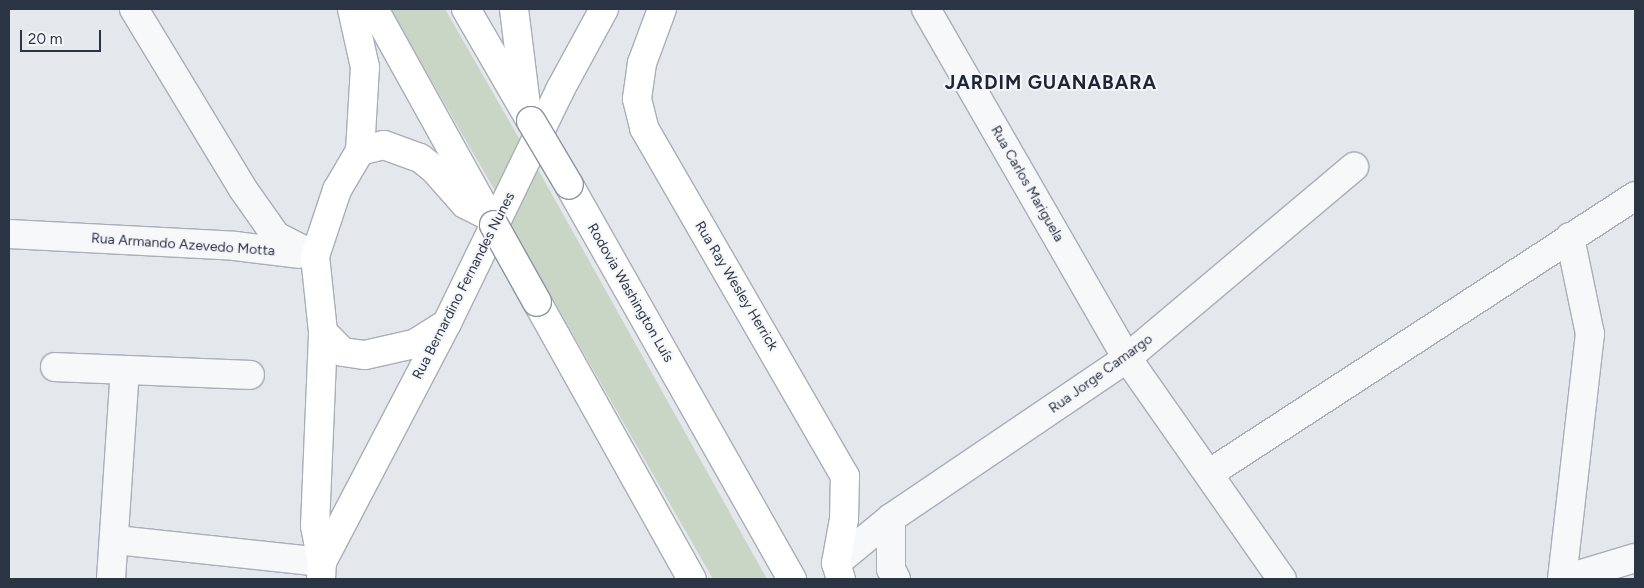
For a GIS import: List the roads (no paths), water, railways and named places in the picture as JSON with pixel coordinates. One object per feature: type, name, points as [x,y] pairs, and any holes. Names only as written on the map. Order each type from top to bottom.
[{"type":"main road","points":[[321,571],[315,526],[323,332],[315,256],[338,190],[360,151],[365,68],[352,9]]},
{"type":"main road","points":[[374,9],[692,579]]},
{"type":"main road","name":"Rodovia Washington Luís","points":[[466,9],[569,185],[792,579]]},
{"type":"main road","points":[[514,9],[529,117]]},
{"type":"main road","name":"Rua Bernardino Fernandes Nunes","points":[[321,571],[447,323],[560,90],[604,9]]},
{"type":"main road","name":"Rua Ray Wesley Herrick","points":[[662,9],[642,63],[636,99],[644,128],[845,476],[844,519],[838,571]]},
{"type":"main road","points":[[360,151],[384,144],[420,158],[434,168],[465,204],[492,220]]},
{"type":"main road","points":[[323,332],[343,352],[365,355],[414,344],[447,323]]},
{"type":"main road","points":[[593,401],[671,579]]},
{"type":"street","name":"Rua Armando Azevedo Motta","points":[[134,9],[243,188],[276,236],[315,256]]},
{"type":"street","name":"Rua Carlos Mariguela","points":[[926,9],[1127,358],[1210,473],[1282,579]]},
{"type":"street","name":"Rua Jorge Camargo","points":[[838,571],[891,518],[1127,358],[1354,167]]},
{"type":"street","points":[[1210,473],[1570,236],[1635,196]]},
{"type":"street","name":"Rua Armando Azevedo Motta","points":[[9,234],[235,246],[315,256]]},
{"type":"street","points":[[1570,236],[1590,334],[1564,579],[1635,558]]},
{"type":"street","points":[[55,367],[250,375]]},
{"type":"street","points":[[111,579],[116,540],[125,370]]},
{"type":"street","points":[[891,518],[891,569],[896,579]]},
{"type":"street","points":[[116,540],[321,571]]},
{"type":"district","name":"JARDIM GUANABARA","points":[[1051,83]]}]
